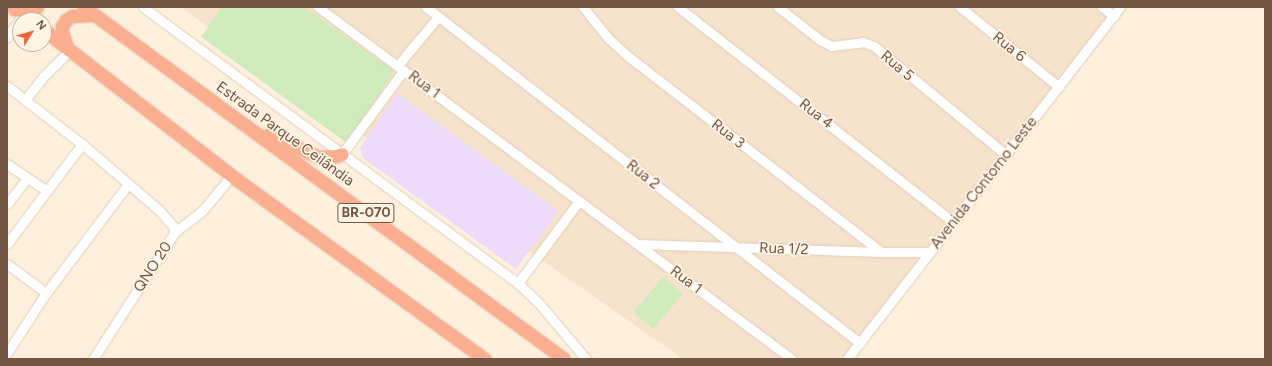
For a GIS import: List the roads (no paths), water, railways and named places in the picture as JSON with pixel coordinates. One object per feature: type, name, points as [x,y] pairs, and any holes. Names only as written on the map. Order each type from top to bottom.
[{"type":"highway","points":[[24,12],[37,7]]},
{"type":"highway","points":[[69,48],[62,32],[62,26],[66,20],[72,16],[89,11]]},
{"type":"highway","name":"Estrada Parque Ceilândia","points":[[89,11],[564,359]]},
{"type":"highway","name":"BR-070","points":[[52,36],[230,175],[485,359]]},
{"type":"highway","points":[[237,118],[300,149],[318,156],[336,156],[342,154]]},
{"type":"street","points":[[143,7],[518,283],[538,302],[586,359]]},
{"type":"street","name":"Rua 1","points":[[318,7],[792,359]]},
{"type":"street","name":"Rua 2","points":[[426,7],[860,343]]},
{"type":"street","name":"Rua 3","points":[[583,7],[609,39],[629,57],[881,252]]},
{"type":"street","name":"Rua 4","points":[[678,7],[953,222]]},
{"type":"street","name":"Rua 5","points":[[778,7],[820,40],[832,46],[863,42],[874,46],[1006,156]]},
{"type":"street","name":"Rua 6","points":[[960,7],[1059,87]]},
{"type":"street","points":[[1102,7],[1114,16]]},
{"type":"street","name":"Avenida Contorno Leste","points":[[847,359],[1006,156],[1120,7]]},
{"type":"street","points":[[401,68],[438,17]]},
{"type":"street","points":[[7,37],[12,27]]},
{"type":"street","points":[[25,100],[69,48]]},
{"type":"street","name":"Rua 1","points":[[342,154],[401,68]]},
{"type":"street","name":"QNO 20","points":[[7,98],[10,88],[82,144],[159,210],[173,226],[175,232],[93,359]]},
{"type":"street","points":[[7,244],[82,144]]},
{"type":"street","points":[[7,164],[47,191]]},
{"type":"street","points":[[175,232],[202,211],[224,185],[230,175]]},
{"type":"street","points":[[7,204],[27,178]]},
{"type":"street","points":[[8,349],[46,293],[128,184]]},
{"type":"street","points":[[518,283],[579,201]]},
{"type":"street","name":"Rua 1/2","points":[[638,244],[881,252],[930,252]]},
{"type":"street","points":[[7,264],[46,293]]}]
